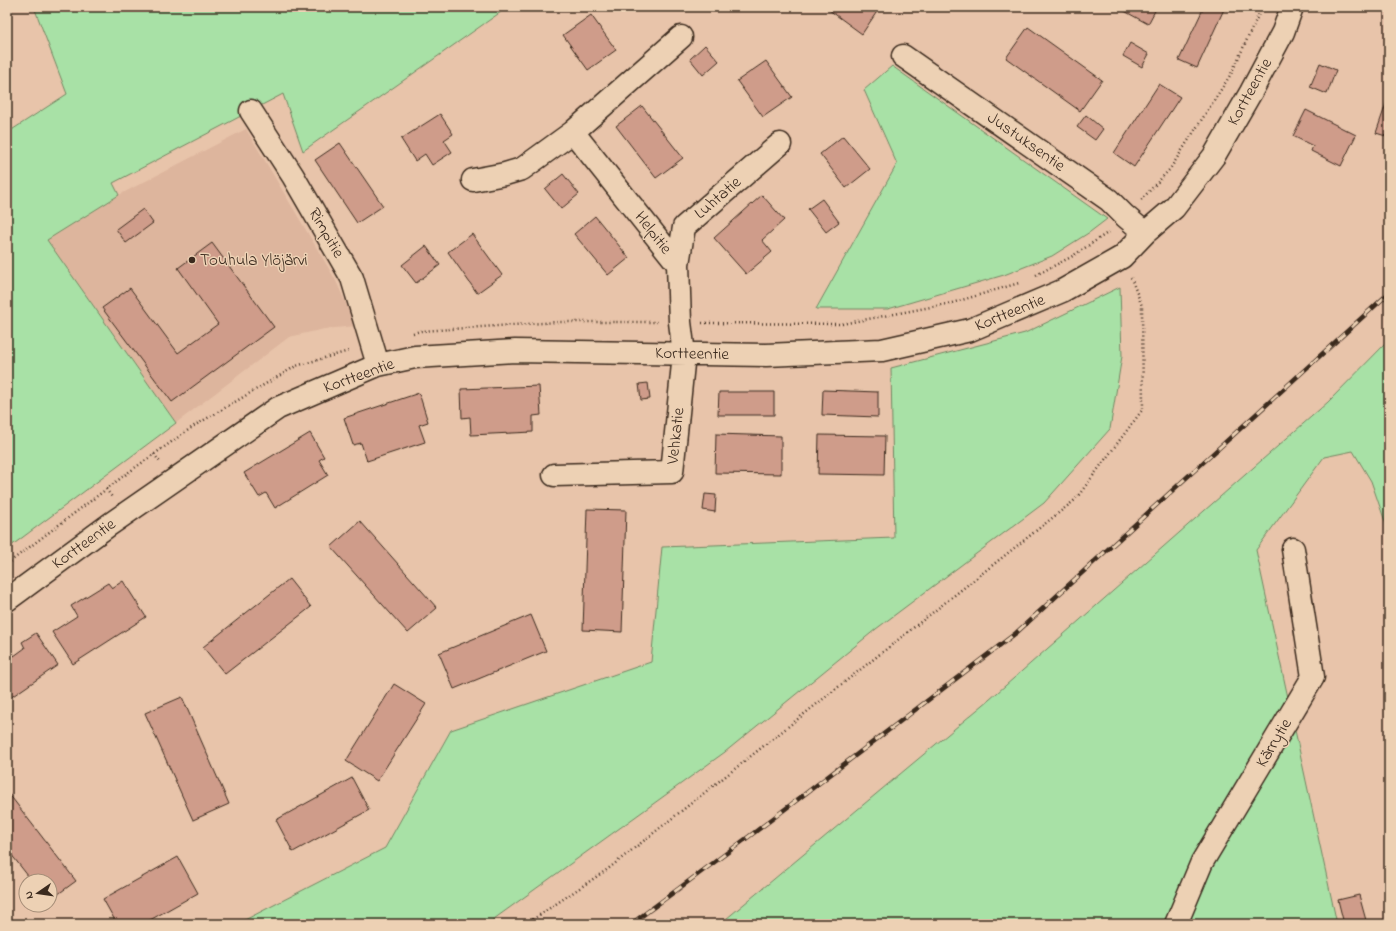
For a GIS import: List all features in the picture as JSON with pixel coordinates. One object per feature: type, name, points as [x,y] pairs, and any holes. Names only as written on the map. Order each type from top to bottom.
[{"type":"street","name":"Kortteentie","points":[[7,600],[110,525],[278,408],[378,365],[415,357],[515,351],[766,355],[882,350],[970,330],[1062,291],[1122,257],[1145,233],[1174,208],[1214,156],[1251,92],[1283,32],[1292,7]]},
{"type":"street","points":[[473,180],[522,169],[573,132],[680,37]]},
{"type":"street","name":"Justuksentie","points":[[903,56],[1109,200],[1145,233]]},
{"type":"street","name":"Rimpitie","points":[[251,111],[293,176],[352,278],[378,365]]},
{"type":"street","name":"Helpitie","points":[[573,132],[678,264],[680,322],[684,354]]},
{"type":"street","name":"Luhtatie","points":[[678,264],[684,227],[780,144]]},
{"type":"street","name":"Vehkatie","points":[[554,475],[672,472],[684,354]]},
{"type":"street","name":"Kärrytie","points":[[1176,924],[1202,862],[1314,676],[1293,549]]},
{"type":"path","points":[[526,924],[608,869],[1075,500],[1143,409],[1142,306],[1122,257]]},
{"type":"shaded area","name":"Touhula Ylöjärvi","points":[[246,129],[335,279],[356,326],[324,329],[289,337],[176,423],[47,240],[119,195]]},
{"type":"green space","points":[[34,7],[508,7],[303,151],[283,94],[113,183],[119,195],[47,240],[176,423],[7,549],[7,133],[67,94]]},
{"type":"green space","points":[[892,66],[1107,219],[1090,232],[1052,256],[1004,275],[888,309],[816,309],[897,164],[864,90]]},
{"type":"green space","points":[[1120,287],[1122,356],[1110,429],[1044,503],[876,629],[725,752],[487,924],[237,924],[385,848],[451,730],[651,662],[662,547],[894,538],[891,368],[1025,333]]},
{"type":"green space","points":[[1389,340],[1389,533],[1371,481],[1353,451],[1324,457],[1256,550],[1337,924],[720,924],[989,700],[1328,402]]},
{"type":"building","points":[[825,7],[880,7],[862,34]]},
{"type":"building","points":[[1117,7],[1157,7],[1148,24]]},
{"type":"building","points":[[1204,7],[1225,7],[1197,68],[1179,60]]},
{"type":"building","points":[[591,15],[616,50],[588,70],[563,35]]},
{"type":"building","points":[[1028,27],[1102,80],[1080,111],[1006,58]]},
{"type":"building","points":[[1130,43],[1149,54],[1142,67],[1123,56]]},
{"type":"building","points":[[705,45],[719,61],[703,75],[690,59]]},
{"type":"building","points":[[766,61],[792,97],[763,117],[737,81]]},
{"type":"building","points":[[1320,63],[1336,70],[1327,94],[1310,87]]},
{"type":"building","points":[[1159,84],[1180,97],[1134,167],[1114,153]]},
{"type":"building","points":[[1389,95],[1389,137],[1376,133]]},
{"type":"building","points":[[642,106],[683,158],[656,178],[616,126]]},
{"type":"building","points":[[1306,110],[1356,135],[1341,166],[1311,151],[1313,146],[1293,136]]},
{"type":"building","points":[[440,114],[453,134],[444,140],[452,152],[432,165],[425,154],[415,161],[401,139]]},
{"type":"building","points":[[1086,115],[1103,129],[1095,140],[1077,127]]},
{"type":"building","points":[[843,136],[870,169],[846,188],[820,154]]},
{"type":"building","points":[[340,143],[383,206],[357,223],[315,160]]},
{"type":"building","points":[[563,174],[579,194],[561,209],[545,189]]},
{"type":"building","points":[[762,195],[784,220],[762,240],[772,252],[746,274],[714,238]]},
{"type":"building","points":[[822,199],[839,222],[826,232],[808,209]]},
{"type":"building","points":[[143,209],[153,223],[126,243],[116,229]]},
{"type":"building","points":[[595,216],[629,258],[608,275],[574,234]]},
{"type":"building","points":[[472,234],[502,275],[477,293],[448,252]]},
{"type":"building","points":[[212,243],[274,327],[172,402],[102,308],[130,288],[178,353],[218,324],[178,268]]},
{"type":"building","points":[[426,246],[440,265],[416,283],[402,265]]},
{"type":"building","points":[[648,383],[650,399],[641,400],[639,384]]},
{"type":"building","points":[[539,386],[541,415],[533,416],[533,432],[471,435],[470,417],[462,418],[461,389]]},
{"type":"building","points":[[823,390],[878,392],[878,417],[822,415]]},
{"type":"building","points":[[719,392],[774,392],[774,415],[718,415]]},
{"type":"building","points":[[419,393],[428,422],[419,425],[425,442],[367,461],[361,443],[353,445],[344,418]]},
{"type":"building","points":[[310,433],[324,457],[319,460],[328,475],[275,508],[266,493],[259,497],[244,473]]},
{"type":"building","points":[[716,434],[781,436],[781,474],[715,473]]},
{"type":"building","points":[[819,435],[885,436],[884,475],[818,474]]},
{"type":"building","points":[[705,494],[716,495],[715,512],[703,510]]},
{"type":"building","points":[[587,509],[626,510],[622,632],[583,630]]},
{"type":"building","points":[[360,521],[437,608],[408,633],[331,547]]},
{"type":"building","points":[[289,579],[311,607],[225,674],[203,647]]},
{"type":"building","points":[[123,581],[146,617],[73,664],[52,632],[77,616],[71,606],[108,583],[112,588]]},
{"type":"building","points":[[531,615],[546,651],[454,689],[439,653]]},
{"type":"building","points":[[36,633],[58,665],[7,700],[7,648],[14,656],[25,648],[22,642]]},
{"type":"building","points":[[394,684],[426,704],[377,781],[346,761]]},
{"type":"building","points":[[182,697],[229,804],[193,820],[145,713]]},
{"type":"building","points":[[352,778],[369,810],[293,852],[276,820]]},
{"type":"building","points":[[9,794],[76,881],[58,894],[58,873],[26,873],[7,849],[7,796]]},
{"type":"building","points":[[178,857],[198,893],[143,924],[117,924],[103,899]]},
{"type":"building","points":[[1359,895],[1367,924],[1344,924],[1338,900]]},
{"type":"railway","points":[[631,924],[755,832],[1016,633],[1389,293]]},
{"type":"place","name":"Touhula Ylöjärvi","points":[[192,260]]}]
